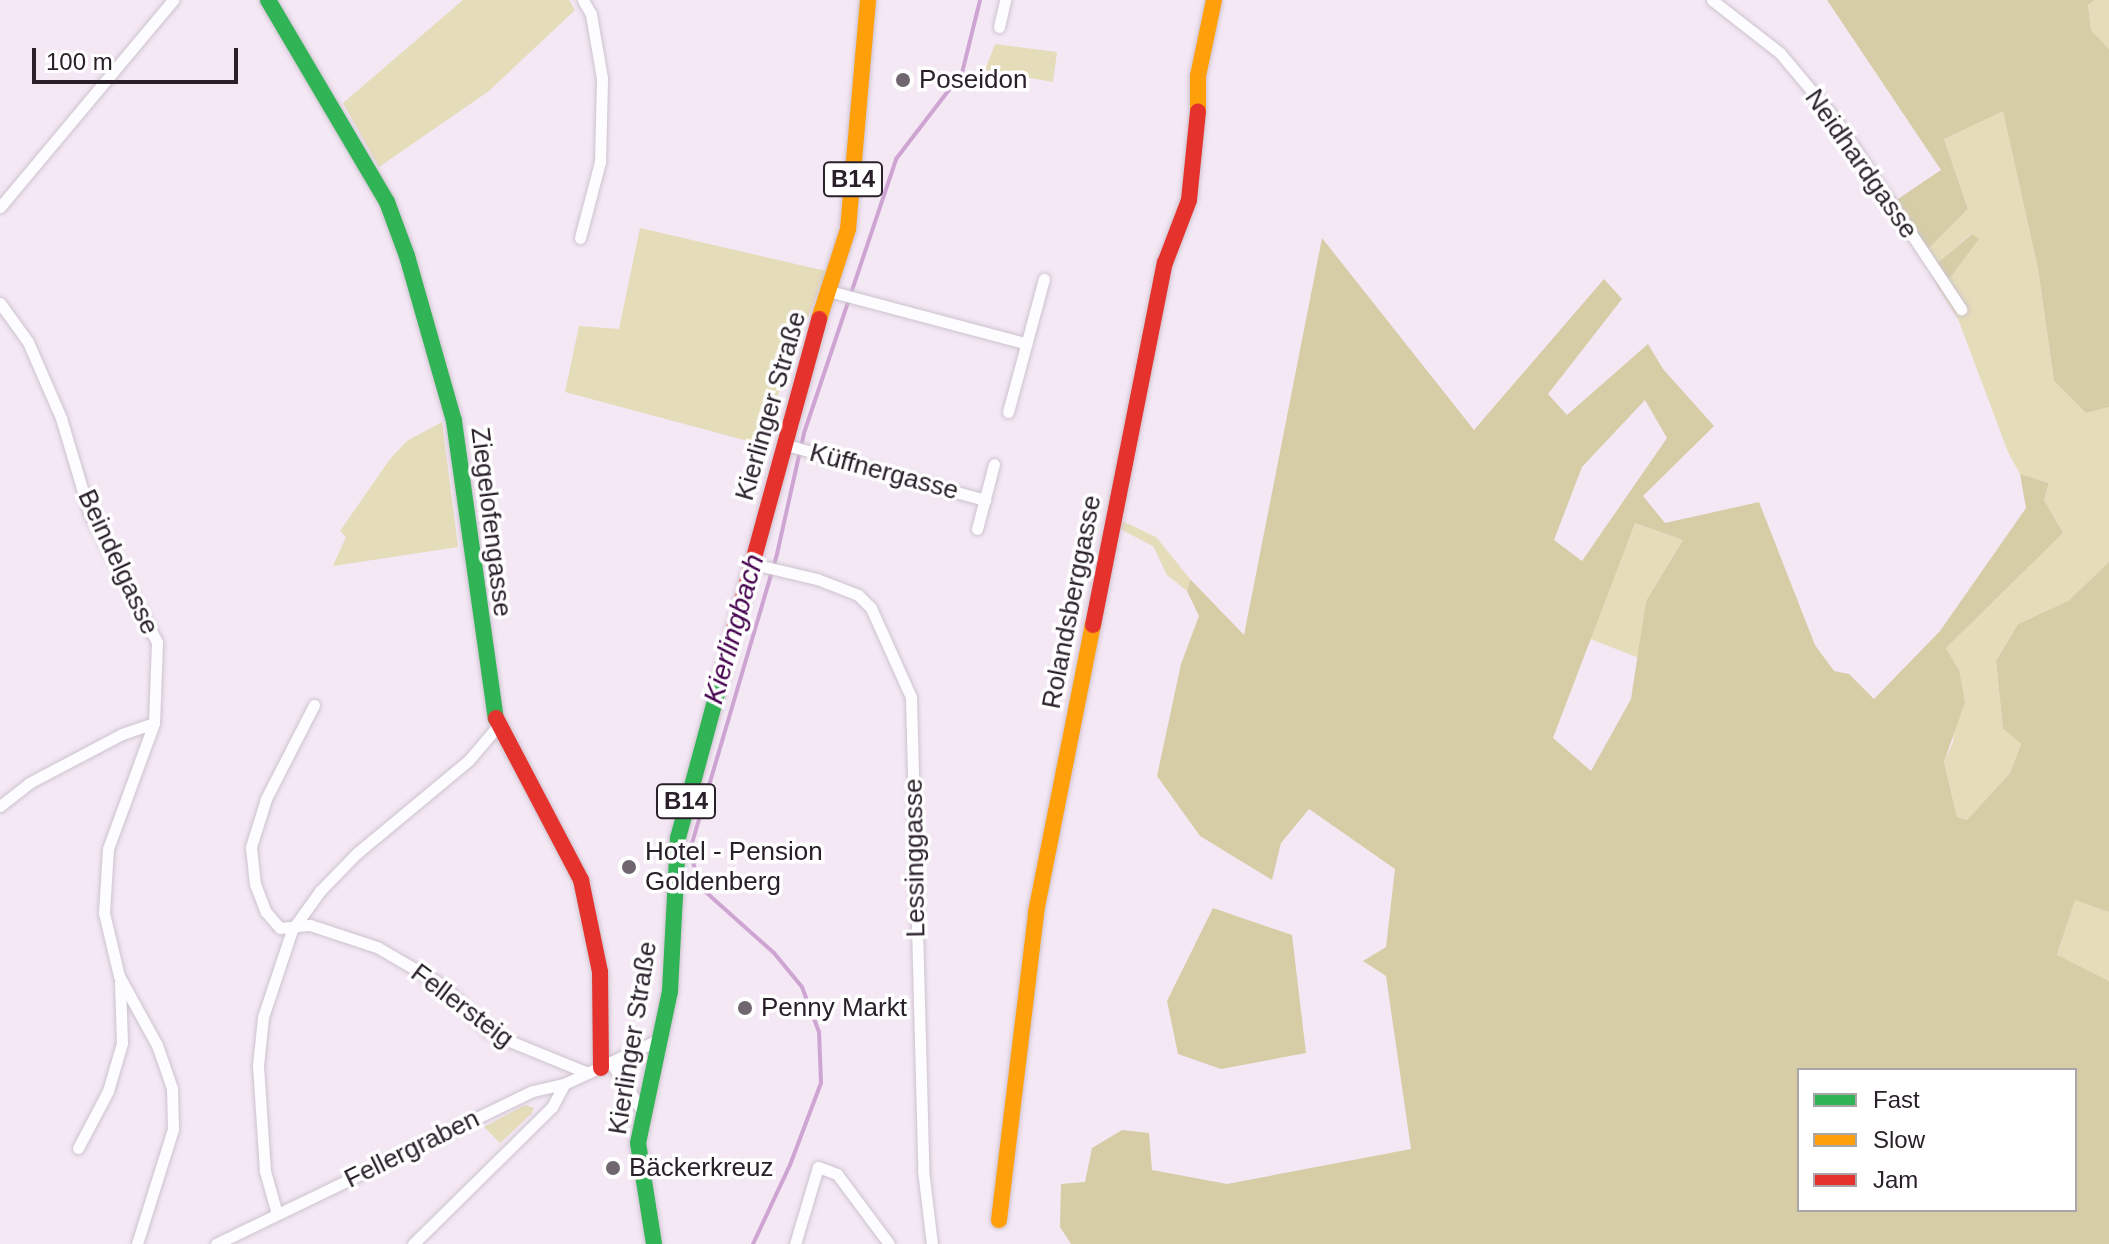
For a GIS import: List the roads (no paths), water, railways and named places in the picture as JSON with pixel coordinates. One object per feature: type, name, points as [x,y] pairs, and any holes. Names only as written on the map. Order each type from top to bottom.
[{"type":"street","points":[[0,207],[173,0]]},
{"type":"street","name":"Ziegelofengasse","points":[[268,0],[373,177],[407,256],[454,421],[497,727],[581,880],[600,972],[600,1068]]},
{"type":"street","points":[[580,238],[600,162],[602,78],[591,14],[583,0]]},
{"type":"street","name":"Kierlinger Straße","points":[[654,1244],[640,1166],[643,1112],[660,1039],[673,961],[676,859],[684,808],[765,567],[786,445],[833,292],[848,229],[868,0]]},
{"type":"street","points":[[999,27],[1005,0]]},
{"type":"street","name":"Rolandsberggasse","points":[[999,1220],[1036,912],[1165,263],[1189,200],[1197,155],[1198,76],[1214,0]]},
{"type":"street","name":"Neidhardgasse","points":[[1712,0],[1780,53],[1836,120],[1961,309]]},
{"type":"street","points":[[1008,412],[1024,343],[1044,279]]},
{"type":"street","points":[[833,292],[1024,343]]},
{"type":"street","name":"Beindelgasse","points":[[0,303],[28,342],[61,418],[90,515],[157,642],[154,723],[108,849],[104,913],[119,976],[157,1045],[172,1088],[173,1129],[137,1244]]},
{"type":"street","name":"Küffnergasse","points":[[786,445],[985,500]]},
{"type":"street","name":"Küffnergasse","points":[[977,529],[994,464]]},
{"type":"street","name":"Lessinggasse","points":[[765,567],[858,595],[871,608],[911,697],[923,1170],[932,1244]]},
{"type":"street","points":[[292,930],[280,928],[266,912],[255,884],[251,847],[266,799],[314,705]]},
{"type":"street","points":[[0,806],[29,783],[122,734],[154,723]]},
{"type":"street","points":[[277,1214],[265,1171],[258,1066],[263,1017],[292,930],[320,891],[357,853],[468,761],[497,727]]},
{"type":"street","name":"Fellersteig","points":[[292,930],[310,925],[377,947],[444,986],[490,1033],[519,1049],[600,1068]]},
{"type":"street","points":[[78,1148],[108,1091],[122,1043],[119,976]]},
{"type":"street","name":"Fellergraben","points":[[216,1244],[533,1091],[564,1084],[660,1039]]},
{"type":"street","points":[[600,1068],[643,1112]]},
{"type":"street","points":[[413,1244],[552,1107],[564,1084]]},
{"type":"street","points":[[795,1244],[818,1167],[837,1174],[889,1244]]},
{"type":"waterway","name":"Kierlingbach","points":[[753,1244],[790,1165],[821,1083],[819,1032],[802,987],[774,953],[699,886],[690,850],[777,554],[804,433],[896,159],[962,73],[980,0]]},
{"type":"place","name":"Poseidon","points":[[903,80]]},
{"type":"place","name":"Hotel - Pension Goldenberg","points":[[629,867]]},
{"type":"place","name":"Penny Markt","points":[[745,1008]]},
{"type":"place","name":"Bäckerkreuz","points":[[613,1168]]}]
